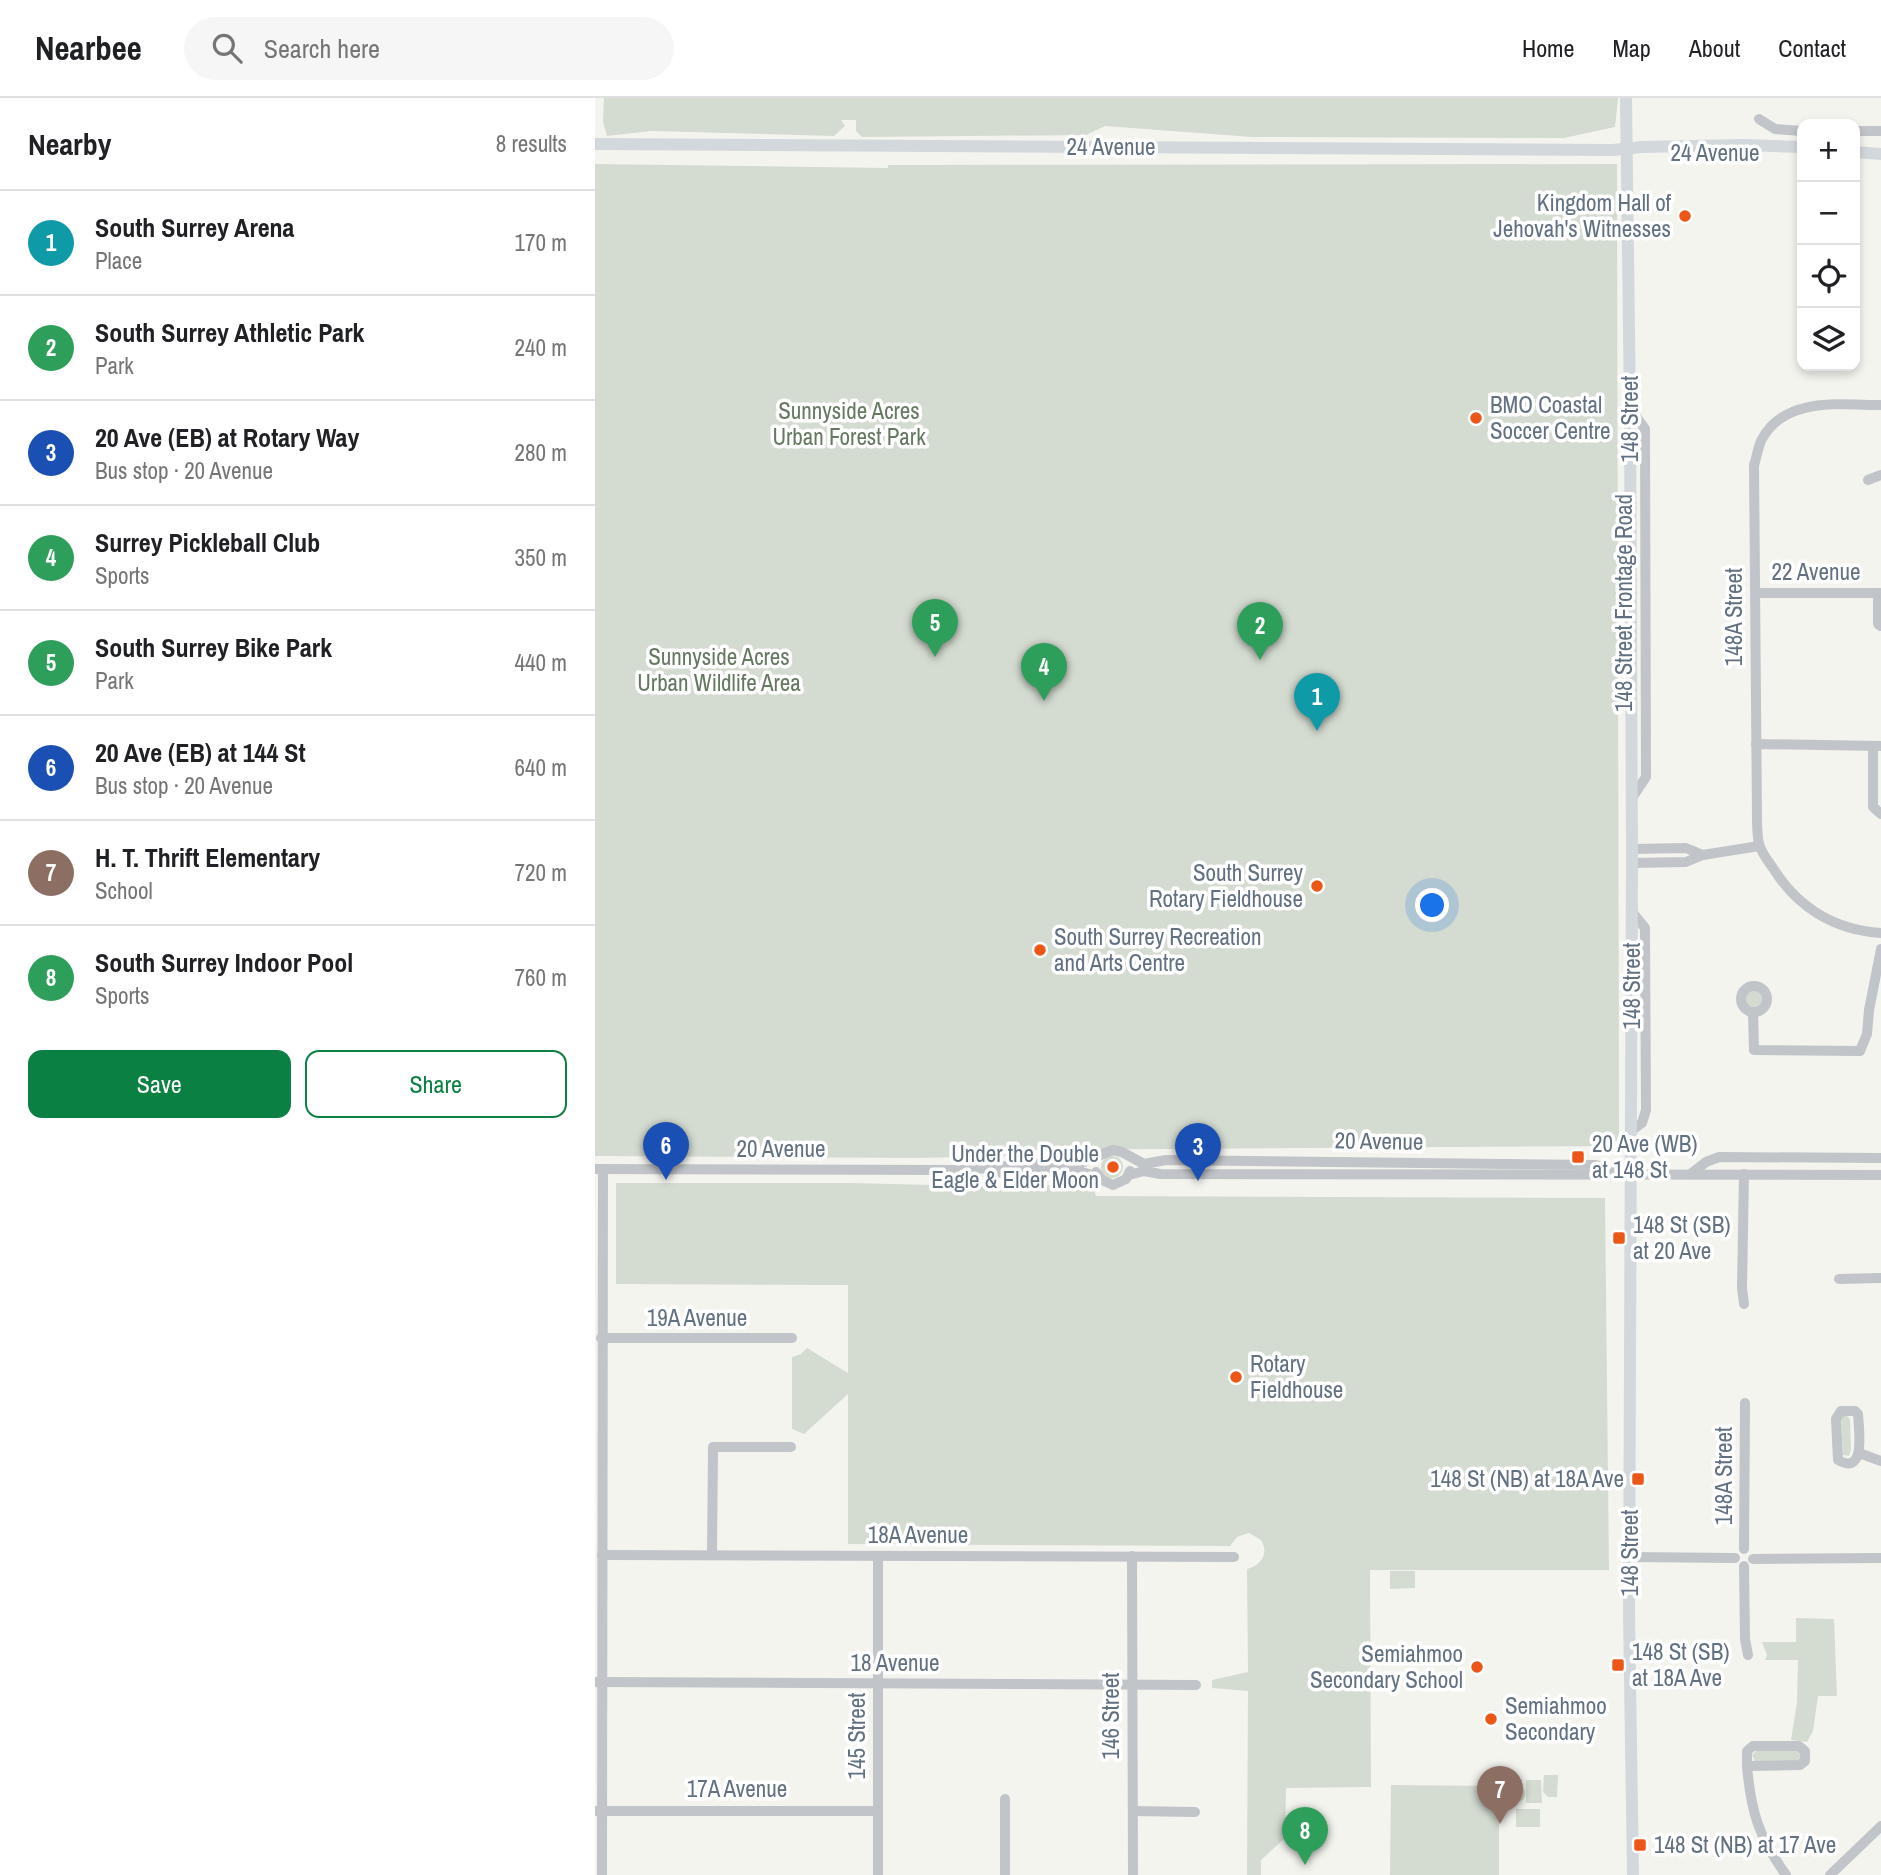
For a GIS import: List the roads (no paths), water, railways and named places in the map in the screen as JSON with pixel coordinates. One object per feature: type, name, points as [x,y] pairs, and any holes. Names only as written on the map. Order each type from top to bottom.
[{"type":"main road","name":"148 Street","points":[[1626,98],[1632,798],[1630,1557],[1633,1875]]},
{"type":"main road","name":"24 Avenue","points":[[595,144],[1627,150],[1641,153],[1797,150]]},
{"type":"main road","points":[[1860,150],[1881,148]]},
{"type":"main road","points":[[1860,151],[1881,154]]},
{"type":"street","points":[[1759,119],[1775,129],[1797,131]]},
{"type":"street","points":[[1860,131],[1881,131]]},
{"type":"street","name":"148A Street","points":[[1759,846],[1755,465],[1762,438],[1778,420],[1801,408],[1823,404],[1881,405]]},
{"type":"street","points":[[1868,480],[1881,475]]},
{"type":"street","name":"22 Avenue","points":[[1755,593],[1879,593],[1878,624],[1881,626]]},
{"type":"street","points":[[1756,744],[1877,746],[1873,807],[1881,814]]},
{"type":"street","points":[[1632,863],[1686,862],[1703,855],[1759,846],[1785,887],[1801,904],[1846,927],[1881,933]]},
{"type":"street","points":[[1632,849],[1686,848],[1703,855]]},
{"type":"street","points":[[1753,1012],[1754,1050],[1860,1051],[1867,1034],[1881,949]]},
{"type":"street","points":[[1113,1150],[1126,1155],[1130,1160],[1129,1175],[1119,1184],[1113,1185],[1098,1177],[1095,1166],[1100,1154],[1113,1150]]},
{"type":"street","name":"20 Avenue","points":[[599,1169],[967,1170],[1081,1163],[1100,1154]]},
{"type":"street","name":"20 Avenue","points":[[1126,1155],[1144,1164],[1166,1160],[1595,1165],[1632,1173]]},
{"type":"street","name":"20 Avenue","points":[[1692,1173],[1706,1162],[1720,1157],[1881,1158]]},
{"type":"street","points":[[599,1169],[602,1555],[599,1811],[602,1875]]},
{"type":"street","name":"20 Avenue","points":[[967,1170],[978,1174],[1081,1172],[1098,1177]]},
{"type":"street","name":"20 Avenue","points":[[1129,1175],[1144,1171],[1173,1174],[1881,1175]]},
{"type":"street","points":[[1744,1174],[1744,1304]]},
{"type":"street","points":[[1839,1279],[1881,1278]]},
{"type":"street","name":"19A Avenue","points":[[601,1338],[792,1338]]},
{"type":"street","name":"148A Street","points":[[1744,1549],[1745,1403]]},
{"type":"street","points":[[1841,1411],[1855,1411],[1858,1415],[1859,1453],[1856,1461],[1852,1463],[1846,1464],[1837,1460],[1836,1419],[1841,1411]]},
{"type":"street","points":[[712,1555],[713,1447],[791,1447]]},
{"type":"street","points":[[1859,1453],[1881,1461]]},
{"type":"street","points":[[1735,1558],[1738,1552],[1744,1549],[1750,1551],[1745,1639],[1748,1655]]},
{"type":"street","name":"18A Avenue","points":[[602,1555],[1234,1557]]},
{"type":"street","name":"145 Street","points":[[878,1556],[878,1875]]},
{"type":"street","name":"146 Street","points":[[1132,1556],[1133,1875]]},
{"type":"street","points":[[1630,1557],[1735,1558]]},
{"type":"street","points":[[1735,1558],[1739,1565],[1881,1558]]},
{"type":"street","name":"18 Avenue","points":[[599,1682],[1196,1685]]},
{"type":"street","points":[[1747,1766],[1800,1765],[1805,1761],[1805,1751],[1799,1746],[1753,1746],[1747,1751],[1747,1766],[1750,1803],[1770,1853],[1786,1875]]},
{"type":"street","points":[[1005,1799],[1005,1875]]},
{"type":"street","name":"17A Avenue","points":[[599,1811],[878,1811]]},
{"type":"street","points":[[1133,1811],[1195,1812]]},
{"type":"street","points":[[1830,1875],[1881,1826]]},
{"type":"place","name":"Kingdom Hall of Jehovah's Witnesses","points":[[1685,216]]},
{"type":"place","name":"BMO Coastal Soccer Centre","points":[[1476,418]]},
{"type":"place","name":"South Surrey Bike Park","points":[[935,657]]},
{"type":"place","name":"South Surrey Athletic Park","points":[[1260,660]]},
{"type":"place","name":"Surrey Pickleball Club","points":[[1044,701]]},
{"type":"place","name":"South Surrey Arena","points":[[1317,731]]},
{"type":"place","name":"South Surrey Rotary Fieldhouse","points":[[1317,886]]},
{"type":"place","name":"South Surrey Recreation and Arts Centre","points":[[1040,950]]},
{"type":"place","name":"20 Ave (WB) at 148 St","points":[[1578,1157]]},
{"type":"place","name":"Under the Double Eagle & Elder Moon","points":[[1113,1167]]},
{"type":"place","name":"20 Ave (EB) at 144 St","points":[[666,1180]]},
{"type":"place","name":"20 Ave (EB) at Rotary Way","points":[[1198,1181]]},
{"type":"place","name":"148 St (SB) at 20 Ave","points":[[1619,1238]]},
{"type":"place","name":"Rotary Fieldhouse","points":[[1236,1377]]},
{"type":"place","name":"148 St (NB) at 18A Ave","points":[[1638,1479]]},
{"type":"place","name":"148 St (SB) at 18A Ave","points":[[1618,1665]]},
{"type":"place","name":"Semiahmoo Secondary School","points":[[1477,1667]]},
{"type":"place","name":"Semiahmoo Secondary","points":[[1491,1719]]},
{"type":"place","name":"H. T. Thrift Elementary","points":[[1500,1824]]},
{"type":"place","name":"148 St (NB) at 17 Ave","points":[[1640,1845]]},
{"type":"place","name":"South Surrey Indoor Pool","points":[[1305,1865]]},
{"type":"park label","name":"Sunnyside Acres Urban Forest Park","points":[[849,424]]},
{"type":"park label","name":"Sunnyside Acres Urban Wildlife Area","points":[[719,670]]}]
